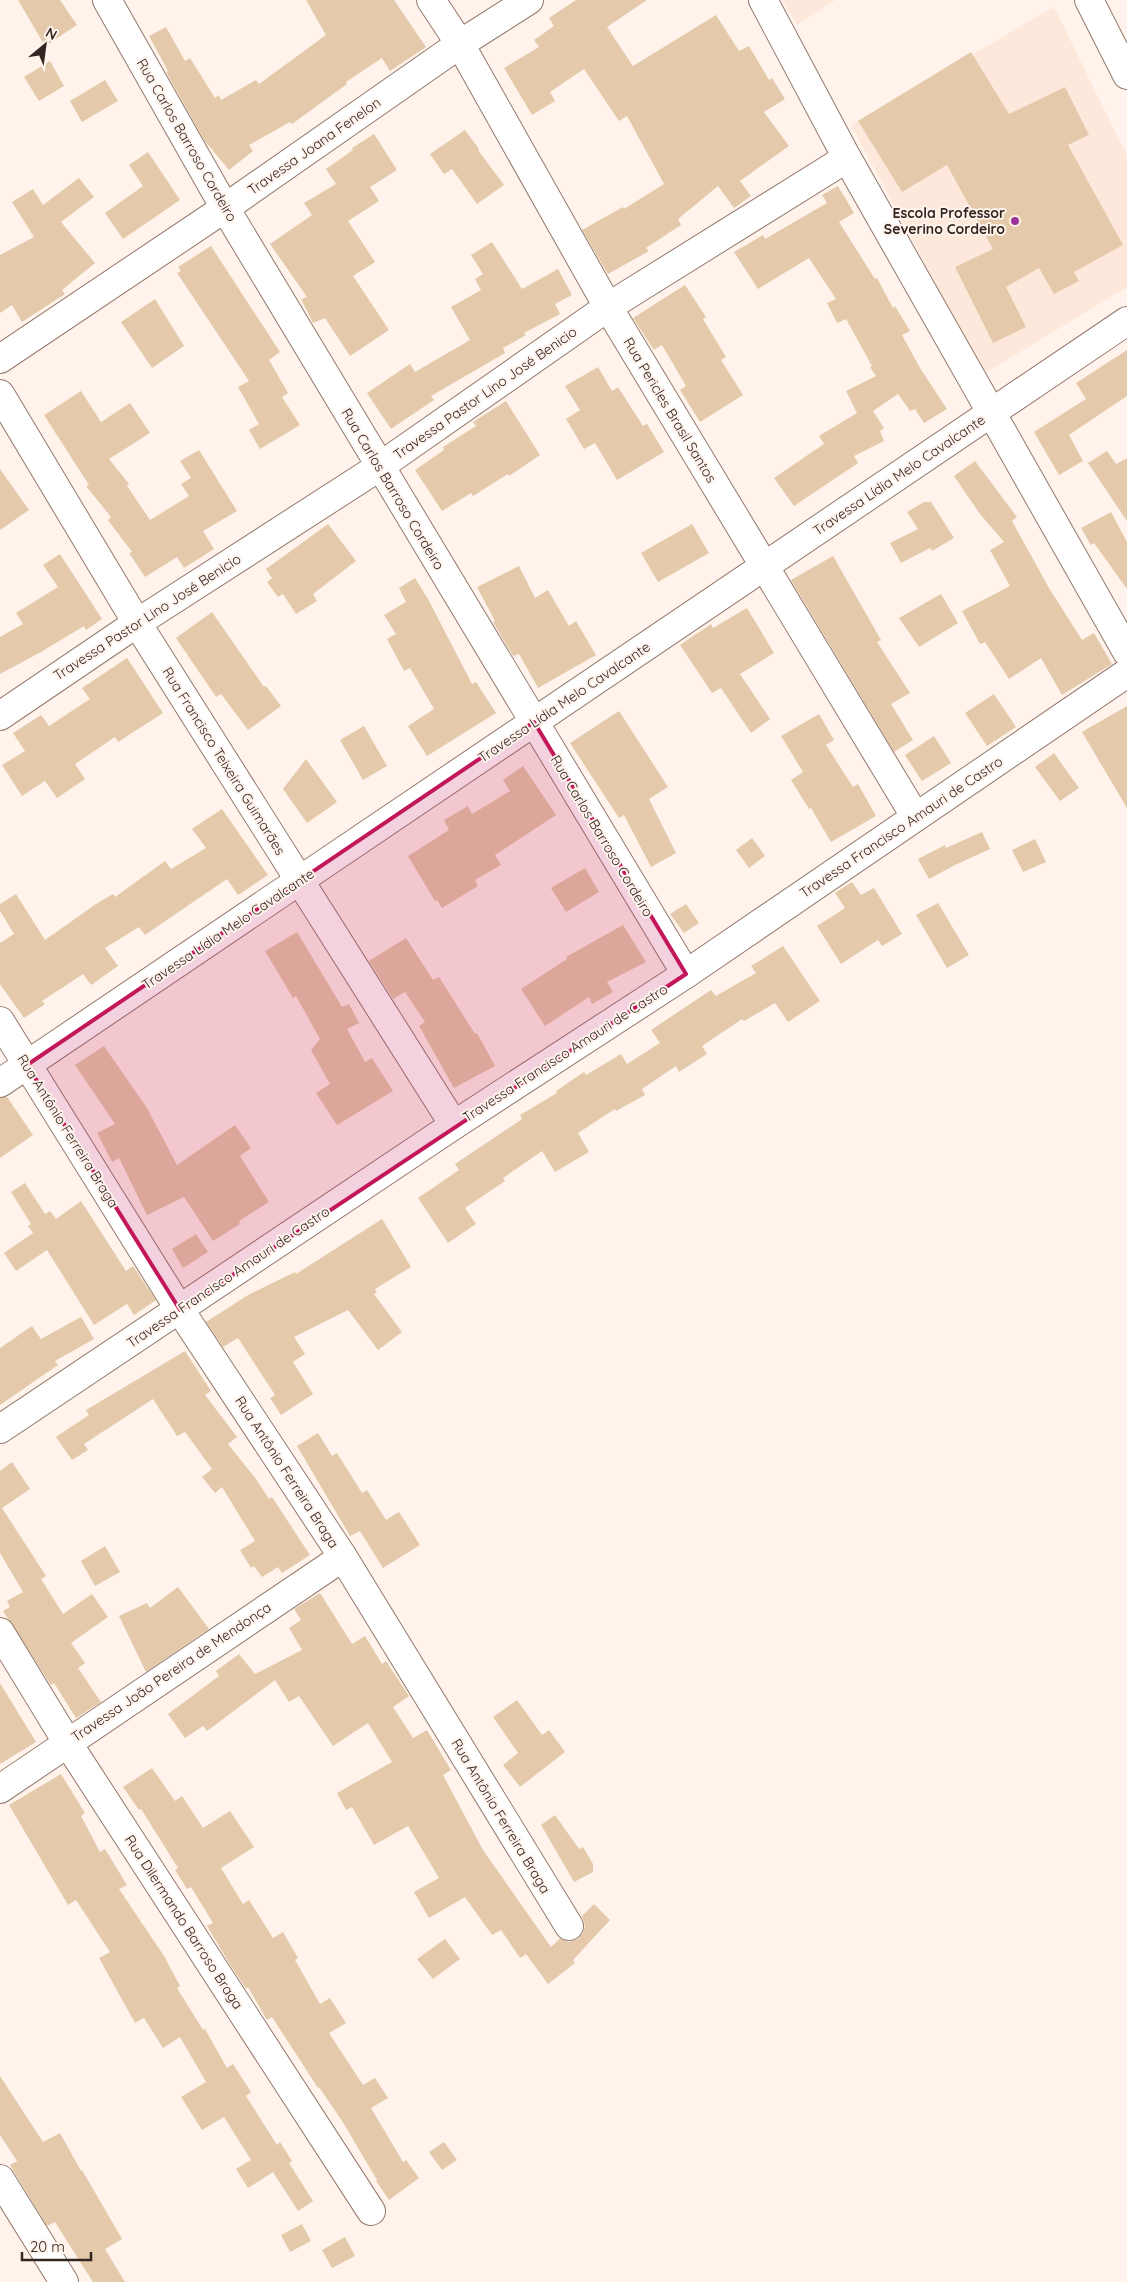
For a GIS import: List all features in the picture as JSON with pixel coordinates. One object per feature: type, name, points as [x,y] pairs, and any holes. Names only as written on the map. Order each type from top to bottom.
[{"type":"street","name":"Rua Carlos Barroso Cordeiro","points":[[107,0],[225,208],[686,974]]},
{"type":"street","name":"Rua Pericles Brasil Santos","points":[[431,0],[460,44],[608,307],[915,816]]},
{"type":"street","name":"Travessa Joana Fenelon","points":[[0,359],[225,208],[460,44],[529,0]]},
{"type":"street","points":[[763,0],[847,158],[1127,652]]},
{"type":"street","points":[[1089,0],[1127,75]]},
{"type":"street","name":"Travessa Pastor Lino José Benicio","points":[[0,716],[137,622],[379,466],[608,307],[847,158]]},
{"type":"street","name":"Travessa Lídia Melo Cavalcante","points":[[0,1083],[1127,321]]},
{"type":"street","name":"Rua Francisco Teixeira Guimarães","points":[[0,394],[137,622],[454,1125]]},
{"type":"street","name":"Travessa Francisco Amauri de Castro","points":[[0,1429],[454,1125],[686,974],[1127,673]]},
{"type":"street","name":"Rua Antônio Ferreira Braga","points":[[0,1021],[180,1310],[343,1557],[569,1926]]},
{"type":"street","name":"Travessa João Pereira de Mendonça","points":[[0,1789],[343,1557]]},
{"type":"street","name":"Rua Dilermando Barroso Braga","points":[[0,1632],[67,1742],[371,2211]]},
{"type":"street","points":[[0,2179],[64,2282]]},
{"type":"highlighted area","points":[[534,722],[686,974],[180,1310],[27,1065]]},
{"type":"shaded area","points":[[782,0],[835,0],[797,25]]},
{"type":"shaded area","name":"Escola Professor Severino Cordeiro","points":[[1054,7],[1127,156],[1127,287],[984,374],[851,125]]},
{"type":"building","points":[[18,0],[60,0],[77,25],[45,46]]},
{"type":"building","points":[[306,0],[394,0],[426,47],[390,71],[382,58],[346,82],[347,84],[292,124],[290,122],[249,145],[253,151],[229,170],[204,140],[166,72],[168,71],[149,36],[166,27],[185,61],[190,58],[215,98],[219,95],[221,100],[256,80],[259,84],[326,35]]},
{"type":"building","points":[[576,0],[647,0],[607,27],[633,66],[716,15],[739,51],[749,46],[769,80],[772,78],[785,99],[764,112],[789,146],[740,181],[751,196],[734,208],[718,186],[678,219],[681,225],[646,248],[649,251],[608,274],[582,230],[623,207],[624,209],[664,184],[627,116],[619,121],[584,69],[550,92],[555,101],[532,115],[504,68],[539,47],[534,40],[554,26],[549,18]]},
{"type":"building","points":[[971,52],[1009,114],[1065,87],[1089,135],[1068,145],[1123,245],[1074,272],[1079,281],[1054,294],[1039,268],[1006,287],[1026,327],[993,343],[955,267],[993,249],[947,165],[902,192],[858,121]]},
{"type":"building","points":[[50,61],[64,86],[39,101],[24,77]]},
{"type":"building","points":[[105,80],[118,101],[82,122],[70,101]]},
{"type":"building","points":[[465,130],[504,185],[477,204],[452,169],[444,174],[430,154]]},
{"type":"building","points":[[374,134],[397,170],[370,187],[379,201],[348,221],[375,262],[353,276],[389,330],[350,356],[325,318],[313,323],[301,299],[307,297],[270,244],[312,215],[304,203],[336,184],[326,169],[353,150],[352,148]]},
{"type":"building","points":[[148,152],[180,200],[123,239],[105,213],[143,186],[129,165]]},
{"type":"building","points":[[79,178],[94,197],[61,222],[95,263],[62,290],[65,294],[22,322],[12,305],[0,313],[0,255],[34,237],[12,202],[33,189],[43,205]]},
{"type":"building","points":[[838,186],[854,213],[839,222],[875,279],[877,278],[893,308],[895,306],[910,331],[902,335],[920,368],[947,409],[924,423],[915,409],[910,411],[898,394],[873,411],[884,428],[880,431],[884,441],[854,456],[858,463],[794,506],[774,478],[824,444],[819,436],[857,413],[846,391],[876,376],[846,319],[837,323],[827,303],[836,299],[809,258],[758,289],[734,252],[763,235],[765,239],[827,203],[822,195]]},
{"type":"building","points":[[492,242],[522,289],[558,269],[572,295],[555,304],[560,314],[524,333],[526,335],[503,348],[505,353],[431,396],[434,400],[391,429],[367,393],[410,364],[415,372],[470,340],[451,307],[481,290],[475,279],[483,274],[471,255]]},
{"type":"building","points":[[211,246],[280,352],[269,360],[288,393],[282,397],[300,425],[260,449],[249,430],[259,424],[238,387],[249,381],[177,273],[181,271],[178,267]]},
{"type":"building","points":[[685,285],[706,317],[703,319],[726,357],[721,360],[743,395],[700,422],[680,390],[686,386],[662,345],[654,350],[633,318]]},
{"type":"building","points":[[155,299],[184,346],[152,368],[121,322]]},
{"type":"building","points":[[1127,350],[1127,396],[1069,435],[1083,461],[1059,475],[1034,432],[1086,399],[1076,383]]},
{"type":"building","points":[[598,367],[612,391],[618,387],[643,426],[647,424],[664,452],[617,480],[595,443],[584,449],[566,419],[580,410],[565,386]]},
{"type":"building","points":[[81,391],[101,422],[130,403],[150,433],[109,459],[129,484],[127,486],[150,520],[189,496],[181,484],[191,478],[180,461],[199,450],[237,511],[203,531],[214,549],[184,568],[177,557],[145,577],[129,553],[132,552],[108,520],[111,517],[86,486],[89,485],[44,415]]},
{"type":"building","points":[[506,401],[540,455],[509,476],[508,474],[473,496],[471,493],[442,511],[415,470],[444,450],[443,447],[476,426],[473,422]]},
{"type":"building","points":[[1107,451],[1116,464],[1127,458],[1127,521],[1088,463]]},
{"type":"building","points":[[975,461],[1017,517],[1012,521],[1049,588],[1082,640],[1094,633],[1112,664],[1062,695],[1041,658],[1009,679],[985,642],[980,644],[962,611],[1010,586],[990,550],[1004,542],[980,514],[954,476]]},
{"type":"building","points":[[0,469],[29,510],[0,530]]},
{"type":"building","points":[[924,502],[931,502],[954,538],[932,551],[930,548],[901,563],[890,543],[918,529],[907,512]]},
{"type":"building","points":[[1111,512],[1127,542],[1127,589],[1094,543],[1091,545],[1081,528]]},
{"type":"building","points":[[328,524],[356,561],[313,594],[317,601],[296,614],[283,594],[278,597],[267,582],[272,578],[266,569]]},
{"type":"building","points":[[692,524],[709,553],[658,582],[641,553]]},
{"type":"building","points":[[60,554],[102,619],[86,630],[84,626],[0,674],[0,637],[23,624],[16,613],[58,587],[43,565]]},
{"type":"building","points":[[833,556],[881,640],[877,642],[910,693],[891,704],[913,740],[894,752],[791,580]]},
{"type":"building","points":[[519,566],[535,598],[548,590],[569,626],[576,621],[596,655],[538,688],[519,654],[513,656],[493,622],[495,621],[477,587]]},
{"type":"building","points":[[415,578],[428,599],[472,684],[476,682],[496,713],[427,756],[408,726],[434,709],[410,668],[404,671],[387,639],[396,634],[384,615],[406,602],[399,588]]},
{"type":"building","points":[[941,594],[958,623],[919,647],[899,618]]},
{"type":"building","points":[[747,608],[774,653],[740,674],[770,719],[751,733],[721,688],[712,693],[680,645],[711,624],[713,628]]},
{"type":"building","points":[[212,612],[264,687],[266,686],[281,706],[248,730],[221,694],[216,697],[176,638]]},
{"type":"building","points":[[127,658],[163,713],[118,742],[115,737],[75,764],[85,779],[57,798],[45,781],[22,796],[2,765],[25,751],[13,733],[41,715],[49,726],[90,699],[82,688]]},
{"type":"building","points":[[994,694],[1016,727],[987,746],[965,713]]},
{"type":"building","points":[[1127,706],[1127,808],[1082,732]]},
{"type":"building","points":[[619,711],[668,787],[649,799],[676,853],[651,867],[624,815],[619,818],[570,743]]},
{"type":"building","points":[[819,714],[834,740],[826,745],[853,787],[858,784],[876,816],[831,842],[811,808],[809,809],[791,780],[803,772],[781,736]]},
{"type":"building","points":[[364,726],[387,766],[363,780],[340,740]]},
{"type":"building","points":[[934,736],[951,763],[922,781],[905,755]]},
{"type":"building","points":[[1054,753],[1079,788],[1060,801],[1035,767]]},
{"type":"building","points":[[306,759],[337,802],[307,823],[283,789]]},
{"type":"building","points":[[523,766],[556,815],[495,855],[501,865],[475,880],[478,886],[442,908],[437,900],[435,901],[408,856],[449,830],[444,820],[468,806],[472,814],[510,791],[503,780]]},
{"type":"building","points":[[222,809],[268,875],[238,895],[227,879],[145,935],[139,927],[105,948],[118,966],[91,985],[83,974],[42,1001],[45,1004],[24,1018],[0,984],[0,943],[14,934],[0,911],[0,904],[16,894],[45,940],[96,904],[113,894],[115,897],[165,861],[171,869],[206,848],[192,829]]},
{"type":"building","points":[[982,832],[990,849],[929,879],[918,859],[945,845],[946,848]]},
{"type":"building","points":[[752,838],[765,856],[749,868],[736,850]]},
{"type":"building","points":[[1035,839],[1046,862],[1023,872],[1012,850]]},
{"type":"building","points":[[585,868],[599,892],[566,912],[551,888]]},
{"type":"building","points":[[852,882],[861,895],[874,888],[902,934],[882,946],[878,940],[841,964],[817,926],[845,908],[835,893]]},
{"type":"building","points":[[938,903],[969,955],[947,968],[916,915]]},
{"type":"building","points":[[686,904],[699,923],[684,933],[670,914]]},
{"type":"building","points":[[623,925],[646,962],[607,982],[613,992],[592,1004],[589,997],[545,1026],[521,989],[567,959],[566,957]]},
{"type":"building","points":[[297,932],[342,1007],[349,1004],[359,1023],[347,1029],[365,1062],[372,1058],[393,1091],[337,1125],[316,1093],[330,1084],[311,1050],[320,1039],[296,996],[293,998],[265,951]]},
{"type":"building","points":[[406,938],[433,980],[439,977],[475,1034],[477,1033],[495,1066],[454,1088],[419,1026],[425,1022],[405,992],[393,999],[369,961]]},
{"type":"building","points":[[783,946],[820,1001],[788,1022],[775,1003],[744,1021],[742,1019],[702,1046],[707,1054],[679,1072],[676,1066],[642,1089],[645,1095],[616,1111],[615,1109],[578,1133],[589,1152],[555,1172],[542,1151],[503,1178],[505,1181],[465,1208],[476,1224],[448,1243],[418,1198],[459,1170],[455,1164],[522,1119],[520,1115],[557,1093],[556,1091],[584,1072],[586,1075],[621,1054],[627,1064],[660,1043],[651,1030],[711,990],[716,996],[756,973],[751,966]]},
{"type":"building","points":[[104,1046],[147,1108],[177,1165],[235,1125],[251,1148],[240,1156],[269,1202],[239,1221],[240,1224],[213,1241],[184,1197],[147,1215],[119,1158],[112,1162],[97,1133],[115,1124],[75,1065]]},
{"type":"building","points":[[7,1097],[33,1135],[0,1158],[0,1098]]},
{"type":"building","points":[[25,1183],[45,1214],[50,1211],[56,1219],[81,1201],[126,1271],[133,1266],[156,1300],[134,1315],[127,1304],[94,1325],[47,1250],[16,1271],[4,1253],[33,1233],[28,1226],[31,1224],[11,1192]]},
{"type":"building","points":[[382,1219],[411,1267],[375,1289],[377,1292],[374,1294],[402,1332],[378,1350],[348,1310],[294,1337],[305,1354],[293,1362],[313,1394],[281,1415],[270,1398],[275,1395],[238,1338],[223,1347],[206,1322],[248,1295],[295,1272],[296,1274]]},
{"type":"building","points":[[196,1234],[208,1252],[183,1268],[172,1249]]},
{"type":"building","points":[[81,1317],[94,1339],[55,1361],[58,1365],[0,1405],[0,1348],[32,1326],[41,1339]]},
{"type":"building","points":[[185,1351],[211,1391],[205,1395],[237,1437],[228,1444],[256,1479],[269,1499],[272,1497],[310,1555],[282,1573],[278,1567],[262,1577],[254,1566],[251,1568],[240,1550],[255,1541],[222,1487],[215,1493],[202,1477],[212,1469],[185,1432],[177,1436],[153,1399],[84,1444],[88,1450],[72,1460],[56,1437],[89,1415],[86,1410]]},
{"type":"building","points":[[318,1433],[332,1456],[337,1453],[362,1493],[367,1490],[386,1520],[399,1512],[420,1545],[383,1568],[360,1531],[350,1536],[297,1446]]},
{"type":"building","points":[[12,1462],[30,1489],[2,1508],[46,1576],[41,1579],[63,1614],[92,1594],[108,1617],[71,1643],[85,1663],[78,1668],[101,1702],[76,1718],[54,1683],[51,1685],[3,1611],[10,1607],[7,1601],[23,1592],[0,1553],[0,1471]]},
{"type":"building","points":[[105,1546],[120,1572],[95,1586],[81,1561]]},
{"type":"building","points":[[178,1587],[209,1629],[146,1672],[119,1616],[147,1603],[150,1608]]},
{"type":"building","points":[[320,1593],[352,1644],[365,1636],[382,1664],[386,1661],[409,1696],[393,1707],[413,1738],[427,1730],[451,1770],[443,1775],[483,1850],[551,1947],[560,1938],[569,1942],[578,1939],[583,1933],[585,1926],[582,1916],[594,1904],[610,1920],[573,1960],[575,1963],[548,1984],[526,1954],[520,1958],[501,1930],[492,1935],[465,1897],[429,1918],[414,1892],[439,1878],[408,1826],[374,1845],[352,1807],[346,1810],[337,1793],[392,1762],[368,1723],[333,1746],[299,1696],[289,1702],[275,1680],[207,1731],[203,1726],[185,1738],[168,1714],[219,1676],[216,1671],[239,1654],[255,1674],[302,1650],[289,1628],[301,1620],[294,1609]]},
{"type":"building","points":[[0,1683],[36,1742],[0,1764]]},
{"type":"building","points":[[517,1700],[542,1735],[549,1730],[565,1752],[520,1787],[503,1765],[518,1753],[493,1717]]},
{"type":"building","points":[[152,1768],[175,1801],[182,1796],[203,1828],[230,1811],[254,1847],[221,1868],[243,1904],[249,1900],[273,1938],[283,1932],[298,1958],[295,1960],[320,2004],[330,1998],[346,2023],[329,2033],[363,2085],[375,2078],[388,2098],[371,2108],[403,2162],[406,2160],[419,2178],[389,2200],[376,2181],[344,2124],[272,2017],[267,2020],[248,1987],[246,1989],[231,1966],[207,1926],[213,1923],[191,1887],[187,1889],[175,1870],[178,1868],[141,1809],[139,1810],[123,1787]]},
{"type":"building","points":[[61,1774],[85,1813],[81,1816],[100,1852],[105,1849],[127,1885],[119,1889],[164,1956],[180,1986],[177,1988],[203,2030],[205,2029],[227,2068],[233,2064],[251,2092],[246,2096],[277,2145],[280,2142],[292,2161],[289,2163],[313,2201],[298,2211],[273,2172],[248,2188],[236,2169],[251,2160],[224,2117],[202,2130],[181,2097],[206,2082],[180,2037],[163,2048],[144,2018],[135,2023],[99,1958],[110,1952],[76,1900],[68,1905],[9,1805]]},
{"type":"building","points":[[555,1815],[579,1849],[583,1847],[593,1864],[593,1872],[574,1882],[541,1825]]},
{"type":"building","points":[[445,1939],[460,1959],[433,1979],[417,1959]]},
{"type":"building","points":[[0,2076],[43,2142],[60,2133],[122,2239],[105,2249],[125,2282],[93,2282],[55,2222],[47,2226],[16,2175],[10,2165],[17,2161],[0,2135]]},
{"type":"building","points":[[444,2142],[457,2160],[442,2170],[429,2152]]},
{"type":"building","points":[[302,2224],[311,2241],[290,2252],[281,2235]]},
{"type":"building","points":[[345,2237],[355,2256],[332,2268],[322,2250]]},
{"type":"place","name":"Escola Professor Severino Cordeiro","points":[[1015,221]]}]
